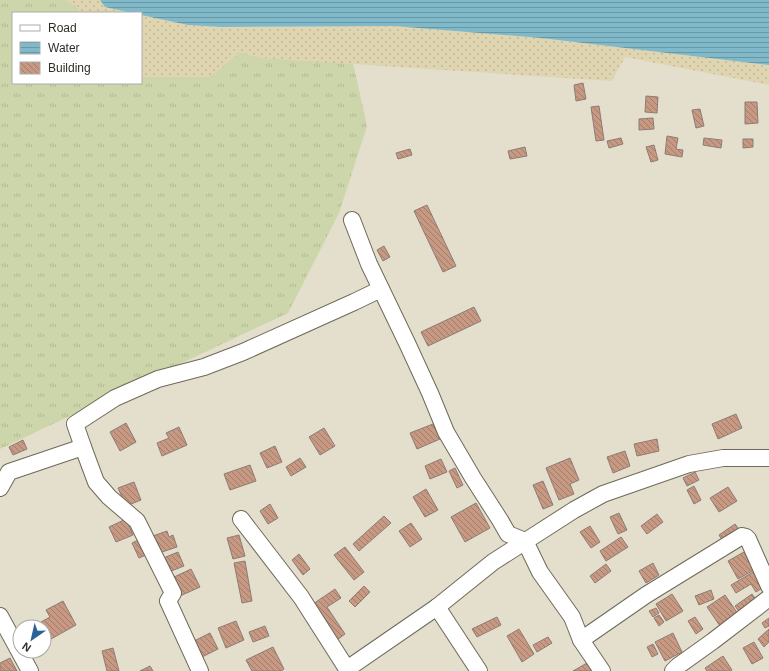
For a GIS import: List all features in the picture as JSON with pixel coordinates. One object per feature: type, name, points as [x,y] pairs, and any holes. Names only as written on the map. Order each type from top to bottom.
[{"type":"street","points":[[352,220],[363,250],[430,393],[446,432],[508,534],[525,541],[540,572],[572,617],[581,640],[602,671]]},
{"type":"street","points":[[200,671],[168,601],[173,593],[137,521],[109,497],[96,482],[75,424],[115,398],[158,379],[204,367],[243,352],[354,302],[381,288]]},
{"type":"street","points":[[0,488],[9,472],[84,447]]},
{"type":"street","points":[[241,519],[301,597],[346,670],[437,607],[493,562],[574,510],[602,494],[689,464],[723,458],[769,458]]},
{"type":"street","points":[[581,640],[646,595],[742,536],[748,539],[769,586]]},
{"type":"street","points":[[673,671],[769,598]]},
{"type":"street","points":[[437,607],[479,671]]},
{"type":"street","points":[[0,616],[30,671]]},
{"type":"green space","points":[[0,0],[67,0],[78,8],[80,12],[12,12],[12,84],[142,84],[142,77],[210,77],[240,52],[261,58],[353,63],[367,126],[339,213],[288,313],[0,449]]},
{"type":"sand","points":[[67,0],[100,0],[105,7],[128,12],[80,12],[78,8]]},
{"type":"sand","points":[[142,15],[188,25],[221,27],[394,26],[541,38],[769,65],[769,85],[625,57],[612,81],[261,58],[240,52],[210,77],[142,77]]},
{"type":"water","points":[[100,0],[769,0],[769,65],[541,38],[394,26],[221,27],[188,25],[142,15],[142,12],[128,12],[105,7]]},
{"type":"building","points":[[583,83],[586,99],[576,101],[574,85]]},
{"type":"building","points":[[646,96],[658,97],[657,113],[645,112]]},
{"type":"building","points":[[745,102],[757,102],[758,123],[745,124]]},
{"type":"building","points":[[599,106],[604,140],[596,141],[591,107]]},
{"type":"building","points":[[700,109],[704,126],[696,128],[692,110]]},
{"type":"building","points":[[653,118],[654,129],[639,130],[639,119]]},
{"type":"building","points":[[667,136],[678,138],[676,149],[683,150],[682,157],[665,154]]},
{"type":"building","points":[[621,138],[623,144],[609,148],[607,141]]},
{"type":"building","points":[[704,138],[722,140],[721,148],[703,145]]},
{"type":"building","points":[[743,139],[753,139],[753,147],[743,148]]},
{"type":"building","points":[[654,145],[658,160],[651,162],[646,147]]},
{"type":"building","points":[[525,147],[527,156],[510,159],[508,151]]},
{"type":"building","points":[[410,149],[412,155],[398,159],[396,153]]},
{"type":"building","points":[[427,205],[456,266],[443,272],[414,211]]},
{"type":"building","points":[[384,246],[390,257],[383,261],[377,250]]},
{"type":"building","points":[[474,307],[481,321],[428,346],[421,332]]},
{"type":"building","points":[[736,414],[742,428],[718,439],[712,424]]},
{"type":"building","points":[[126,423],[136,442],[120,451],[110,432]]},
{"type":"building","points":[[433,424],[440,439],[417,449],[410,433]]},
{"type":"building","points":[[179,427],[187,445],[162,456],[157,443],[169,438],[166,433]]},
{"type":"building","points":[[324,428],[335,446],[320,455],[309,437]]},
{"type":"building","points":[[657,439],[659,451],[637,456],[634,444]]},
{"type":"building","points":[[23,440],[27,449],[13,455],[9,447]]},
{"type":"building","points":[[275,446],[282,462],[267,468],[260,453]]},
{"type":"building","points":[[625,451],[630,466],[613,473],[607,457]]},
{"type":"building","points":[[300,458],[306,467],[291,476],[286,467]]},
{"type":"building","points":[[570,458],[579,480],[570,484],[574,494],[559,500],[546,468]]},
{"type":"building","points":[[441,459],[447,472],[430,479],[425,466]]},
{"type":"building","points":[[250,465],[256,481],[230,490],[224,474]]},
{"type":"building","points":[[455,468],[463,485],[457,488],[449,471]]},
{"type":"building","points":[[695,472],[699,480],[687,486],[683,478]]},
{"type":"building","points":[[543,481],[553,505],[543,509],[533,485]]},
{"type":"building","points":[[134,482],[141,500],[126,506],[118,488]]},
{"type":"building","points":[[694,486],[701,500],[694,504],[687,490]]},
{"type":"building","points":[[728,487],[737,501],[719,512],[710,498]]},
{"type":"building","points":[[426,489],[438,510],[425,517],[413,497]]},
{"type":"building","points":[[476,503],[490,528],[465,542],[451,517]]},
{"type":"building","points":[[270,504],[278,518],[268,524],[260,511]]},
{"type":"building","points":[[619,513],[627,530],[618,534],[610,517]]},
{"type":"building","points":[[657,514],[663,522],[647,534],[641,526]]},
{"type":"building","points":[[384,516],[391,523],[359,551],[353,544]]},
{"type":"building","points":[[126,519],[133,535],[116,542],[109,527]]},
{"type":"building","points":[[411,523],[422,539],[410,547],[399,531]]},
{"type":"building","points":[[735,524],[741,532],[724,543],[719,535]]},
{"type":"building","points":[[590,526],[600,542],[591,548],[580,532]]},
{"type":"building","points":[[167,531],[169,537],[173,535],[177,547],[156,554],[150,537]]},
{"type":"building","points":[[239,535],[245,556],[233,559],[227,538]]},
{"type":"building","points":[[621,537],[628,547],[606,561],[600,551]]},
{"type":"building","points":[[140,539],[148,554],[139,558],[132,543]]},
{"type":"building","points":[[345,547],[364,572],[354,580],[334,555]]},
{"type":"building","points":[[178,552],[184,566],[166,573],[161,559]]},
{"type":"building","points":[[744,552],[754,570],[738,579],[728,561]]},
{"type":"building","points":[[299,554],[310,569],[303,575],[292,560]]},
{"type":"building","points":[[245,561],[252,601],[242,603],[234,563]]},
{"type":"building","points":[[653,563],[659,575],[646,583],[639,571]]},
{"type":"building","points":[[606,564],[611,571],[595,583],[590,576]]},
{"type":"building","points":[[191,569],[200,587],[180,596],[172,578]]},
{"type":"building","points":[[755,571],[764,587],[756,592],[751,584],[736,593],[731,585]]},
{"type":"building","points":[[364,586],[370,592],[355,607],[349,601]]},
{"type":"building","points":[[335,589],[341,598],[327,607],[345,634],[337,640],[313,604]]},
{"type":"building","points":[[711,590],[714,599],[699,605],[695,596]]},
{"type":"building","points":[[672,594],[683,611],[666,621],[656,604]]},
{"type":"building","points":[[752,594],[759,604],[742,616],[735,606]]},
{"type":"building","points":[[725,595],[738,614],[720,626],[707,607]]},
{"type":"building","points":[[63,601],[76,625],[52,638],[52,619],[46,619],[50,617],[46,610]]},
{"type":"building","points":[[656,608],[659,613],[653,617],[649,611]]},
{"type":"building","points":[[659,615],[664,622],[659,626],[654,618]]},
{"type":"building","points":[[497,617],[501,625],[477,637],[472,629]]},
{"type":"building","points":[[695,617],[703,629],[696,634],[688,621]]},
{"type":"building","points":[[769,618],[769,626],[765,628],[762,623]]},
{"type":"building","points":[[236,621],[244,640],[226,648],[218,628]]},
{"type":"building","points":[[265,626],[269,636],[253,642],[249,632]]},
{"type":"building","points":[[519,629],[534,654],[522,662],[507,636]]},
{"type":"building","points":[[769,629],[769,642],[764,647],[758,639]]},
{"type":"building","points":[[210,633],[218,649],[198,659],[190,643]]},
{"type":"building","points":[[673,633],[682,652],[665,661],[655,642]]},
{"type":"building","points":[[548,637],[552,643],[537,652],[533,645]]},
{"type":"building","points":[[754,642],[763,658],[752,664],[743,648]]},
{"type":"building","points":[[653,644],[658,654],[652,657],[647,647]]},
{"type":"building","points":[[273,647],[284,669],[281,671],[252,671],[246,660]]},
{"type":"building","points":[[113,648],[119,671],[107,671],[102,651]]},
{"type":"building","points":[[723,656],[732,670],[707,671],[705,668]]},
{"type":"building","points":[[10,658],[17,671],[0,671],[0,663]]},
{"type":"building","points":[[587,663],[591,670],[573,671]]},
{"type":"building","points":[[150,666],[153,671],[140,671]]}]
